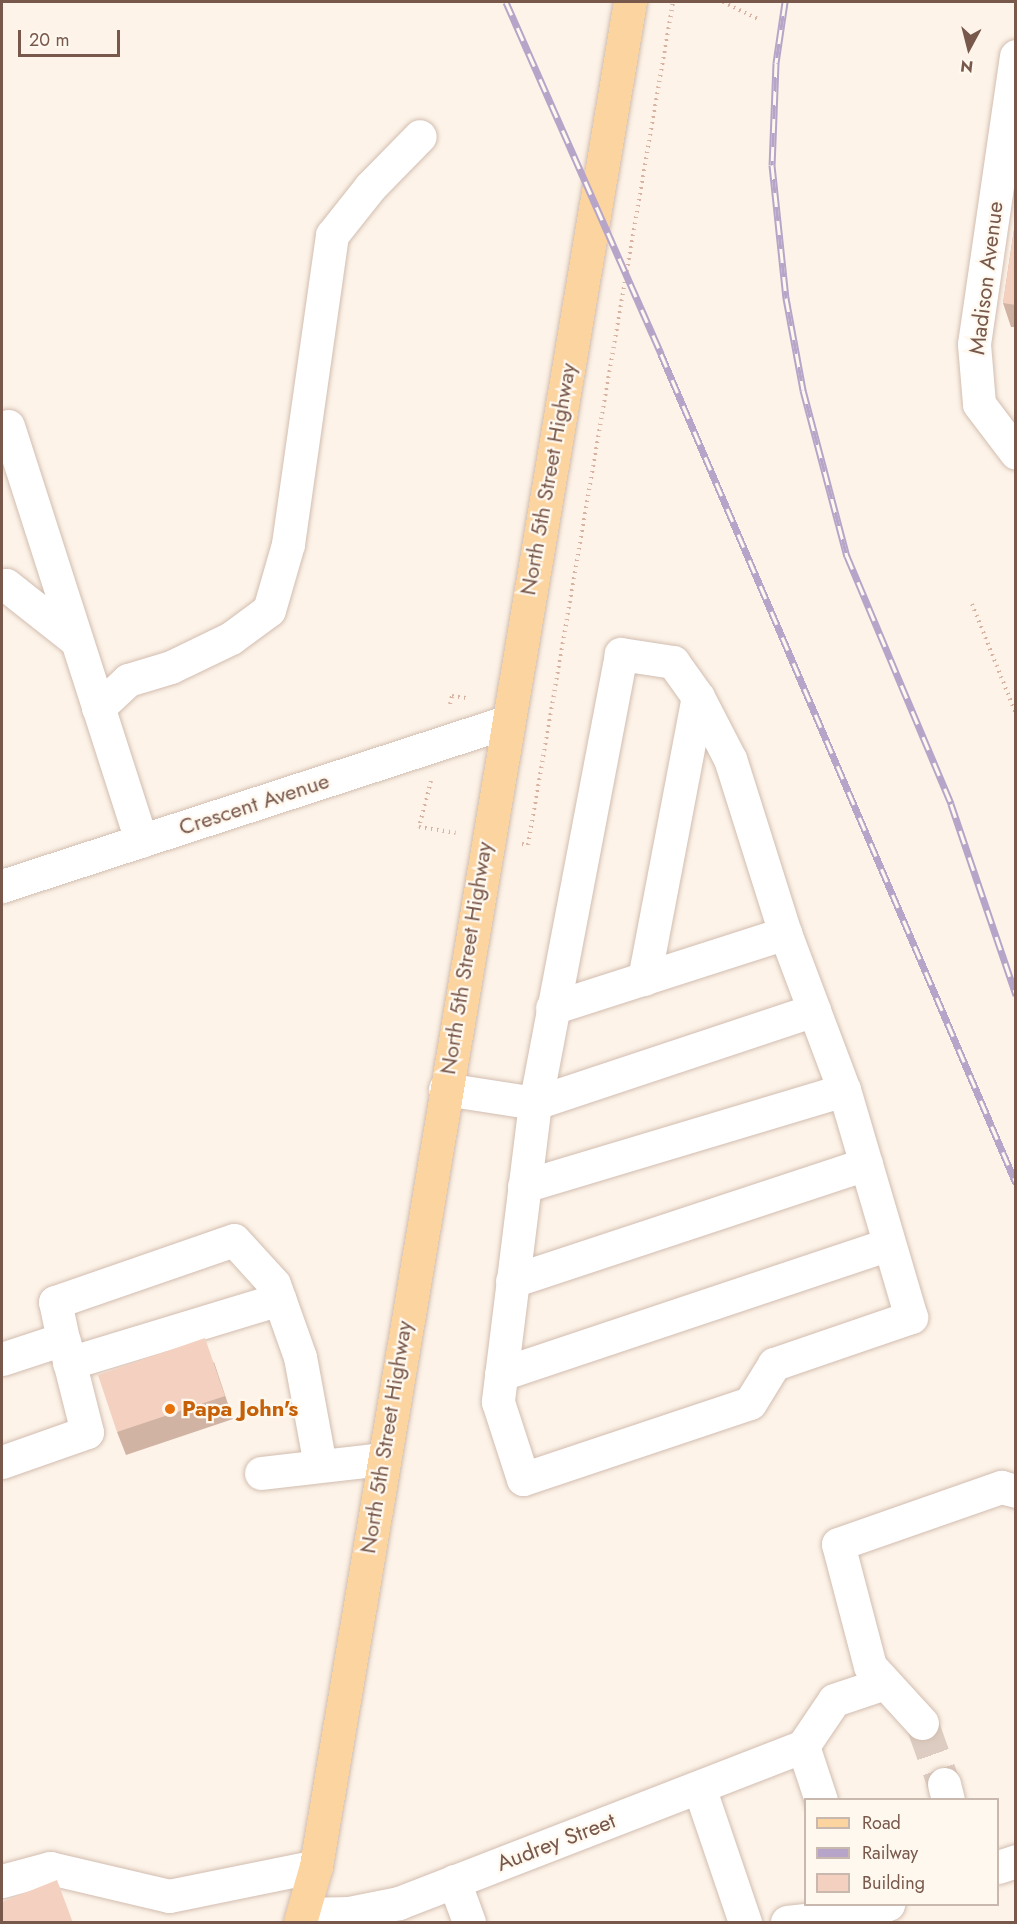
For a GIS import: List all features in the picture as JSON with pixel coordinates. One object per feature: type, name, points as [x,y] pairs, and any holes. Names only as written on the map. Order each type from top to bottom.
[{"type":"main road","name":"North 5th Street Highway","points":[[303,1920],[316,1866],[506,722],[630,2]]},
{"type":"street","name":"Madison Avenue","points":[[1016,56],[974,344],[979,404],[1016,453]]},
{"type":"street","points":[[98,708],[128,680],[171,667],[231,638],[268,610],[288,544],[332,235],[370,187],[420,136]]},
{"type":"street","points":[[8,426],[141,841]]},
{"type":"street","points":[[3,581],[77,641]]},
{"type":"street","points":[[621,654],[673,662],[698,697],[730,759],[785,933],[844,1090],[911,1317],[774,1364],[750,1403],[523,1479],[498,1402],[512,1281],[535,1103],[621,654]]},
{"type":"street","points":[[644,979],[698,697]]},
{"type":"street","name":"Crescent Avenue","points":[[2,886],[506,722]]},
{"type":"street","points":[[552,1008],[785,933]]},
{"type":"street","points":[[445,1089],[535,1103],[814,1010]]},
{"type":"street","points":[[524,1186],[844,1090]]},
{"type":"street","points":[[512,1281],[866,1164]]},
{"type":"street","points":[[2,1462],[87,1432],[55,1302],[234,1240],[274,1284],[300,1357],[320,1465]]},
{"type":"street","points":[[501,1374],[889,1244]]},
{"type":"street","points":[[2,1359],[66,1351],[279,1299]]},
{"type":"street","points":[[261,1473],[382,1459]]},
{"type":"street","points":[[922,1723],[870,1666],[838,1544],[1002,1487],[1016,1491]]},
{"type":"street","points":[[821,1798],[803,1746],[834,1700],[885,1683]]},
{"type":"street","name":"Audrey Street","points":[[303,1920],[349,1913],[399,1913],[454,1881],[803,1746]]},
{"type":"street","points":[[699,1786],[745,1923]]},
{"type":"street","points":[[999,1867],[1016,1861]]},
{"type":"street","points":[[2,1881],[50,1868],[168,1909],[316,1866]]},
{"type":"street","points":[[454,1881],[468,1923]]},
{"type":"street","points":[[787,1923],[867,1911]]},
{"type":"path","points":[[550,712],[673,2]]},
{"type":"path","points":[[723,2],[758,19]]},
{"type":"path","points":[[972,604],[1016,714]]},
{"type":"building","points":[[1016,216],[1016,305],[1003,303]]},
{"type":"building","points":[[205,1338],[225,1396],[117,1432],[98,1375]]},
{"type":"building","points":[[57,1880],[73,1923],[2,1923],[2,1902]]},
{"type":"tunnel","points":[[922,1723],[944,1784]]},
{"type":"railway","points":[[506,2],[661,354],[1016,1183]]},
{"type":"railway","points":[[785,2],[776,63],[772,165],[786,298],[803,390],[847,556],[951,804],[1016,995]]},
{"type":"place","name":"Papa John's","points":[[170,1409]]}]
